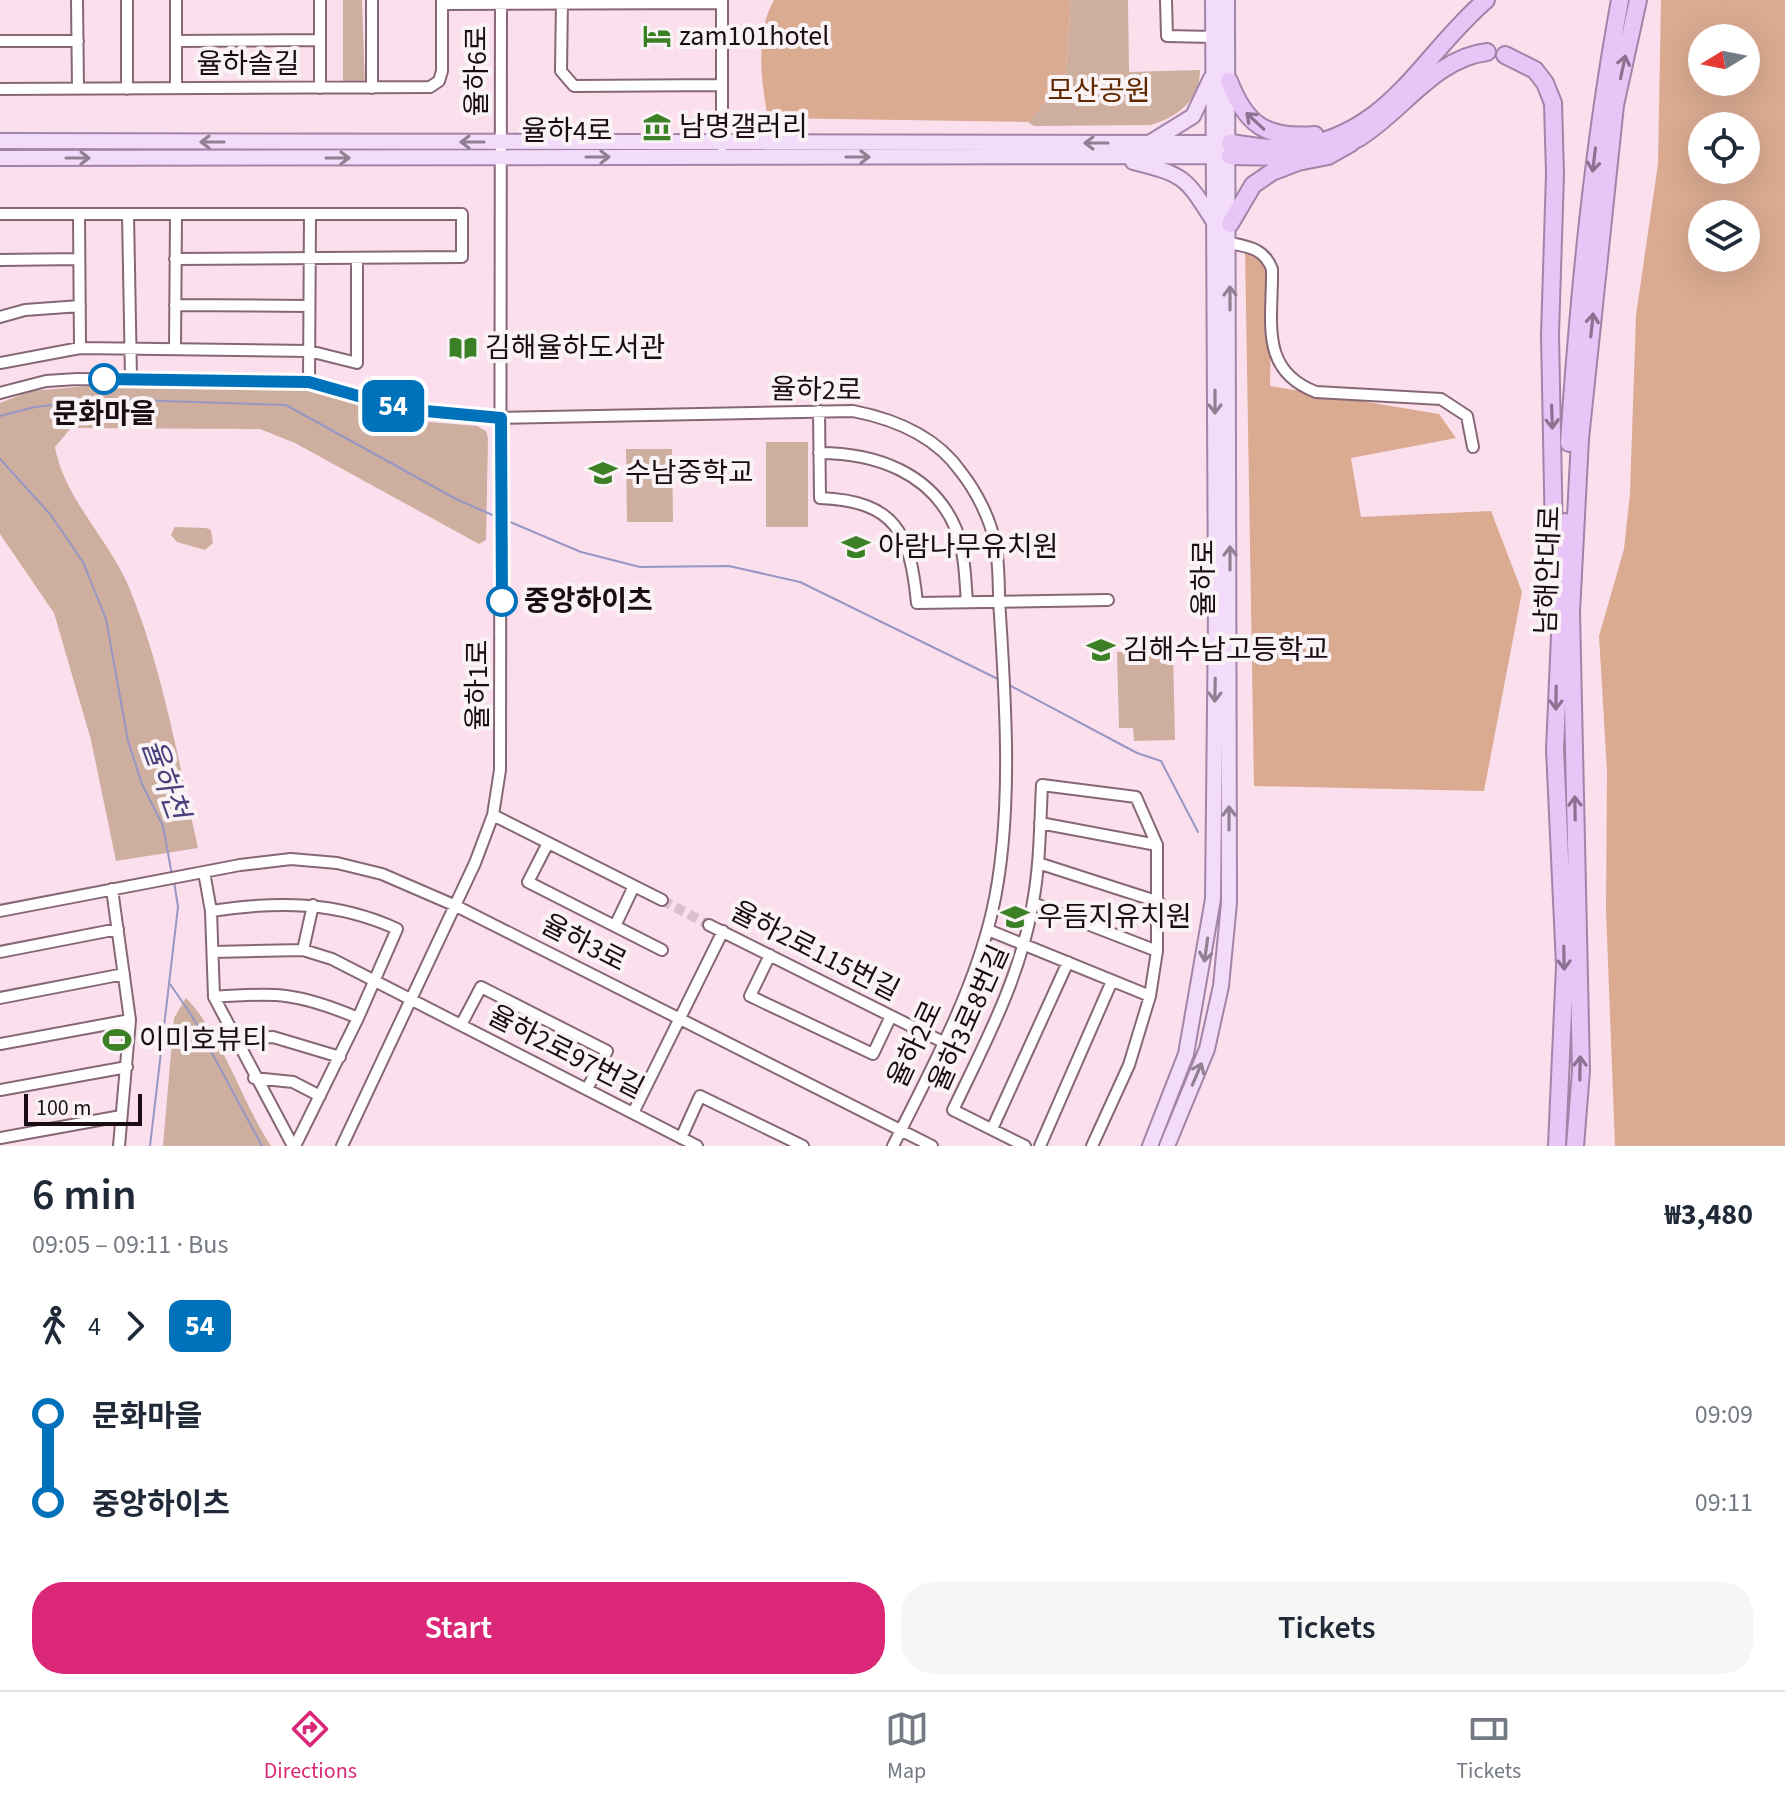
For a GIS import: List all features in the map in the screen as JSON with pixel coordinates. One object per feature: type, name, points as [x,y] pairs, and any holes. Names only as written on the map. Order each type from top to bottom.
[{"type":"highway","points":[[1222,223],[1253,185],[1272,172],[1298,162],[1328,156],[1354,136],[1400,94],[1462,21],[1486,0]]},
{"type":"highway","points":[[1417,93],[1457,40],[1500,0]]},
{"type":"highway","name":"남해안대로","points":[[1557,1146],[1565,965],[1555,749],[1556,656],[1578,299],[1600,105],[1620,0]]},
{"type":"highway","name":"남해안대로","points":[[1575,1146],[1581,1071],[1571,596],[1580,439],[1615,105],[1638,0]]},
{"type":"highway","points":[[1222,150],[1288,157],[1376,128],[1455,60],[1487,52]]},
{"type":"highway","points":[[1505,55],[1535,70],[1545,83],[1553,103],[1550,335],[1556,656]]},
{"type":"highway","points":[[1229,81],[1238,104],[1262,130],[1297,136],[1354,136]]},
{"type":"main road","name":"율하로","points":[[1150,1146],[1186,1054],[1213,899],[1222,150],[1214,70],[1213,0]]},
{"type":"main road","name":"율하로","points":[[1222,150],[1229,81],[1227,0]]},
{"type":"main road","points":[[1150,143],[1193,116],[1214,70]]},
{"type":"main road","name":"율하4로","points":[[0,141],[501,150]]},
{"type":"main road","name":"율하4로","points":[[721,150],[1150,143],[1222,150]]},
{"type":"main road","name":"율하4로","points":[[0,158],[501,150],[1110,156],[1222,150]]},
{"type":"main road","points":[[1110,156],[1178,175],[1191,184],[1222,223]]},
{"type":"main road","name":"율하로","points":[[1167,1146],[1207,1049],[1221,986],[1229,903],[1230,243],[1222,223]]},
{"type":"street","points":[[77,0],[78,89]]},
{"type":"street","points":[[127,0],[127,89]]},
{"type":"street","name":"율하솔길","points":[[176,0],[176,88]]},
{"type":"street","name":"율하솔길","points":[[0,89],[320,88],[320,0]]},
{"type":"street","points":[[372,0],[372,88]]},
{"type":"street","points":[[1166,0],[1167,36],[1213,37]]},
{"type":"street","points":[[320,88],[425,88],[439,81],[442,71],[442,2],[722,1],[721,150]]},
{"type":"street","name":"율하6로","points":[[501,2],[501,150]]},
{"type":"street","points":[[562,2],[561,71],[574,86],[722,85]]},
{"type":"street","name":"율하솔길","points":[[176,41],[320,40]]},
{"type":"street","points":[[0,41],[78,41]]},
{"type":"street","name":"율하1로","points":[[342,1146],[456,906],[493,815],[502,735],[501,150]]},
{"type":"street","points":[[0,214],[462,214],[462,257],[175,259]]},
{"type":"street","points":[[128,214],[131,378]]},
{"type":"street","points":[[175,349],[176,214]]},
{"type":"street","points":[[309,382],[310,214]]},
{"type":"street","points":[[79,215],[80,348]]},
{"type":"street","points":[[1230,243],[1257,249],[1268,258],[1272,269],[1275,357],[1282,372],[1297,385],[1316,392],[1441,399],[1454,404],[1467,416],[1473,447]]},
{"type":"street","points":[[0,363],[80,348],[130,348],[309,351],[357,363],[357,258]]},
{"type":"street","points":[[0,260],[79,259]]},
{"type":"street","points":[[175,305],[309,306]]},
{"type":"street","points":[[0,317],[25,310],[80,306]]},
{"type":"street","name":"율하2로","points":[[0,393],[46,381],[131,378],[309,382],[404,409],[501,418],[819,411],[882,417],[932,442],[952,461],[978,500],[995,542],[1005,704],[1001,862],[988,930],[970,984],[893,1146]]},
{"type":"street","points":[[819,411],[820,498],[848,500],[871,507],[893,522],[903,534],[913,564],[917,603],[1108,600]]},
{"type":"street","points":[[819,453],[875,458],[903,471],[928,488],[956,529],[963,555],[967,602]]},
{"type":"street","points":[[988,930],[1024,944],[1038,863],[1042,785],[1136,797],[1157,845],[1157,951],[1150,996],[1129,1065],[1092,1146]]},
{"type":"street","points":[[493,815],[662,900]]},
{"type":"street","points":[[1040,823],[1157,845]]},
{"type":"street","points":[[548,843],[528,882],[662,950]]},
{"type":"street","name":"율하3로","points":[[112,889],[291,859],[337,863],[382,874],[456,906],[932,1146]]},
{"type":"street","points":[[1038,863],[1159,902]]},
{"type":"street","points":[[199,873],[211,911],[214,997],[254,1078],[294,1146]]},
{"type":"street","points":[[615,926],[634,886]]},
{"type":"street","points":[[0,911],[112,889],[130,1020],[119,1146]]},
{"type":"street","points":[[211,911],[266,903],[313,905],[364,914],[397,929],[340,1057],[294,1146]]},
{"type":"street","points":[[1033,903],[1157,951]]},
{"type":"street","points":[[213,952],[303,950],[313,905]]},
{"type":"street","name":"율하2로115번길","points":[[709,925],[943,1042]]},
{"type":"street","points":[[0,952],[118,929]]},
{"type":"street","points":[[633,1113],[723,931]]},
{"type":"street","name":"율하3로8번길","points":[[1025,1146],[953,1110],[999,1014],[1024,944],[1150,996]]},
{"type":"street","name":"율하2로97번길","points":[[303,950],[376,980],[697,1146]]},
{"type":"street","points":[[770,955],[750,996],[873,1054],[891,1016]]},
{"type":"street","points":[[992,1129],[1068,962]]},
{"type":"street","points":[[0,998],[124,974]]},
{"type":"street","points":[[1040,1146],[1112,981]]},
{"type":"street","points":[[461,1025],[481,987],[607,1051],[587,1089]]},
{"type":"street","points":[[214,997],[288,994],[312,999],[358,1018]]},
{"type":"street","points":[[0,1044],[130,1020]]},
{"type":"street","points":[[236,1039],[273,1037],[314,1046],[340,1057]]},
{"type":"street","points":[[0,1090],[127,1067]]},
{"type":"street","points":[[254,1078],[293,1082],[320,1096]]},
{"type":"street","points":[[681,1138],[700,1096],[803,1146]]},
{"type":"street","points":[[0,1138],[121,1116]]},
{"type":"green space","points":[[343,0],[362,0],[365,88],[343,88]]},
{"type":"green space","name":"모산공원","points":[[1071,0],[1128,0],[1129,72],[1200,70],[1196,91],[1185,106],[1169,118],[1150,125],[1034,126],[1028,122],[1065,80]]},
{"type":"green space","points":[[89,386],[315,390],[405,420],[477,426],[486,431],[488,438],[486,540],[479,544],[295,443],[260,429],[71,428],[55,447],[60,466],[67,484],[120,569],[141,618],[169,716],[198,848],[116,861],[91,740],[54,613],[0,534],[0,403],[31,391]]},
{"type":"green space","points":[[766,442],[808,442],[808,527],[766,527]]},
{"type":"green space","points":[[626,449],[672,449],[673,522],[627,522]]},
{"type":"green space","points":[[175,527],[211,530],[213,543],[205,550],[177,542],[171,535]]},
{"type":"green space","points":[[1173,651],[1175,740],[1134,741],[1133,728],[1119,728],[1117,652]]},
{"type":"green space","points":[[186,998],[211,1031],[271,1146],[163,1146],[174,1018]]},
{"type":"shaded area","points":[[774,0],[1071,0],[1065,80],[1028,122],[768,118],[761,58],[764,27]]},
{"type":"shaded area","points":[[1661,0],[1785,0],[1785,1146],[1615,1146],[1606,910],[1607,771],[1599,636],[1624,549],[1630,493],[1636,315],[1658,164]]},
{"type":"shaded area","points":[[1245,246],[1272,269],[1270,386],[1439,414],[1456,438],[1351,458],[1361,517],[1491,511],[1522,592],[1484,791],[1254,786]]},
{"type":"waterway","points":[[0,416],[35,407],[103,399],[286,405],[456,499],[497,517]]},
{"type":"waterway","name":"율하천","points":[[0,459],[50,514],[83,562],[106,619],[128,741],[142,784],[163,826],[172,875]]},
{"type":"waterway","points":[[503,519],[581,552],[640,567],[729,566],[800,582],[1000,680]]},
{"type":"waterway","points":[[1009,685],[1137,753],[1161,761],[1198,832]]},
{"type":"waterway","name":"율하천","points":[[150,1146],[178,907],[174,881]]},
{"type":"waterway","points":[[170,984],[192,1016],[262,1146]]},
{"type":"tunnel","points":[[662,900],[709,925]]},
{"type":"bus line","name":"54","points":[[104,379],[309,382],[404,409],[501,418],[502,601]]},
{"type":"place","name":"zam101hotel","points":[[657,36]]},
{"type":"place","name":"남명갤러리","points":[[657,127]]},
{"type":"place","name":"김해율하도서관","points":[[463,348]]},
{"type":"place","name":"문화마을","points":[[104,379]]},
{"type":"place","name":"수남중학교","points":[[603,473]]},
{"type":"place","name":"아람나무유치원","points":[[856,547]]},
{"type":"place","name":"중앙하이츠","points":[[502,601]]},
{"type":"place","name":"김해수남고등학교","points":[[1101,650]]},
{"type":"place","name":"우듬지유치원","points":[[1015,917]]},
{"type":"place","name":"이미호뷰티","points":[[117,1040]]}]
